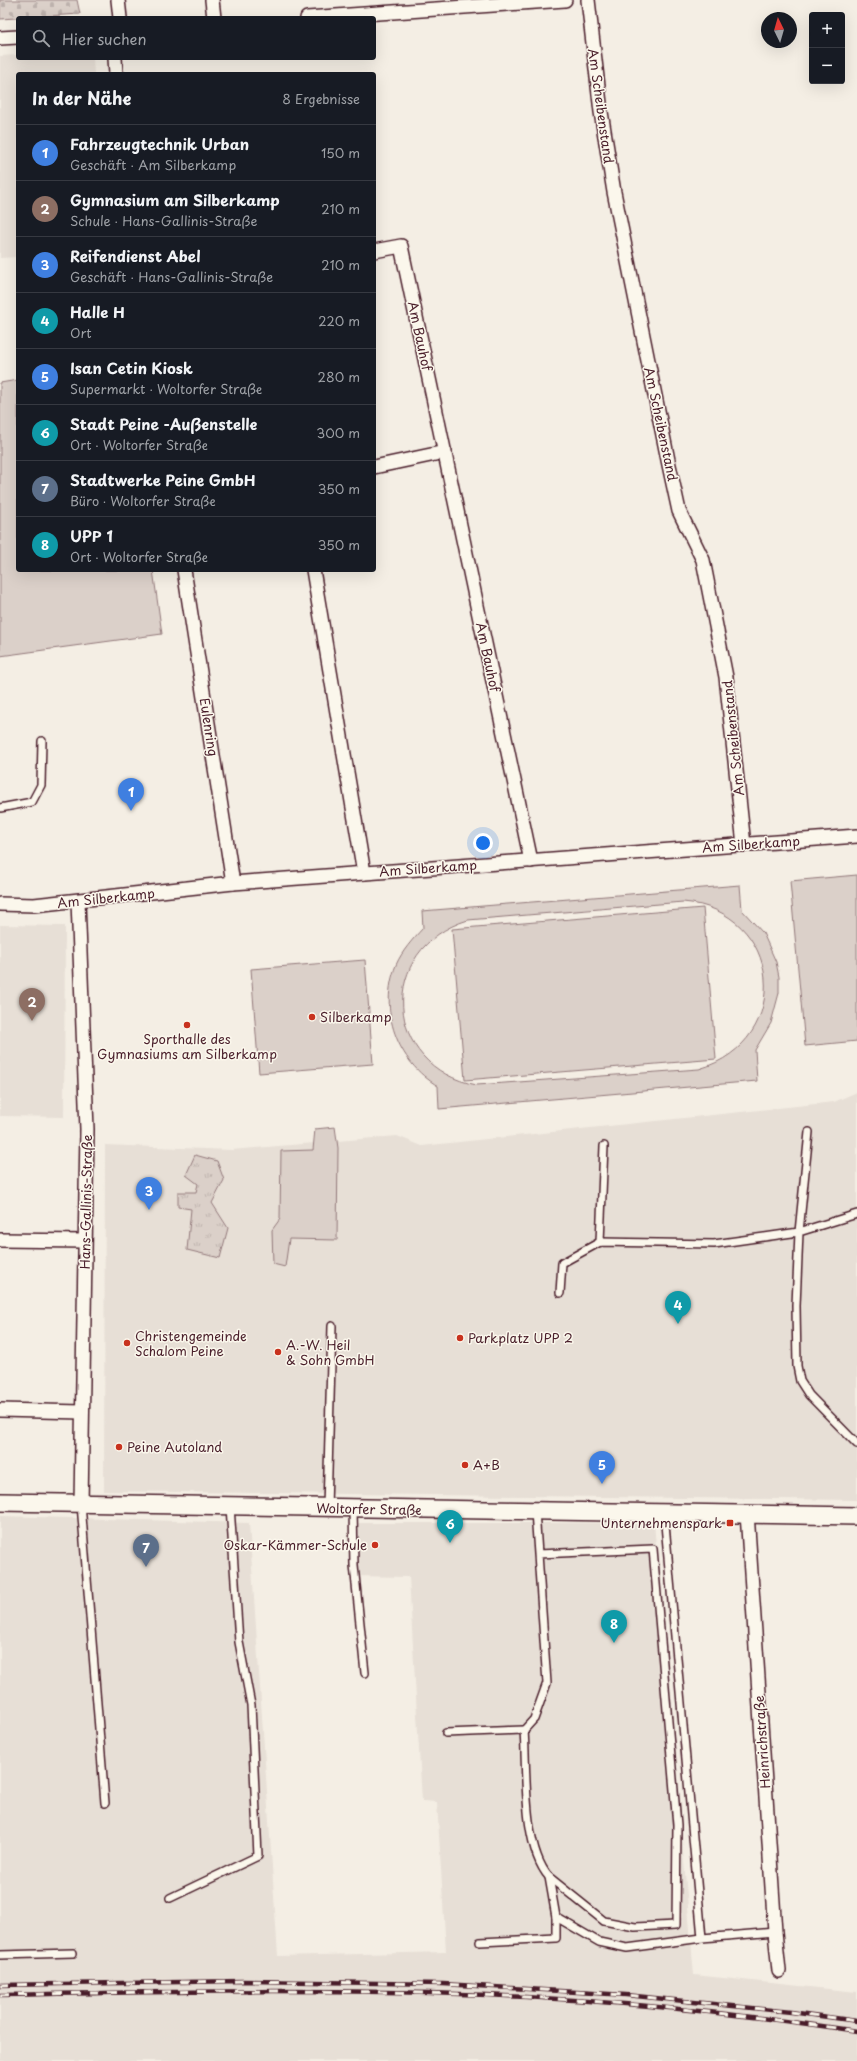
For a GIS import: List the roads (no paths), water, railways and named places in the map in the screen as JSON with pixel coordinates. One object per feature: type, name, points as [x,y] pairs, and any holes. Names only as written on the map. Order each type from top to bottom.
[{"type":"street","points":[[118,0],[120,16]]},
{"type":"street","points":[[212,0],[214,16]]},
{"type":"street","points":[[333,16],[512,2],[565,0]]},
{"type":"street","name":"Am Scheibenstand","points":[[588,0],[601,112],[614,192],[666,449],[679,511],[703,560],[726,677],[744,844]]},
{"type":"street","points":[[0,38],[16,37]]},
{"type":"street","points":[[115,60],[116,72]]},
{"type":"street","name":"Am Bauhof","points":[[376,251],[401,246],[531,861]]},
{"type":"street","points":[[376,467],[445,452]]},
{"type":"street","name":"Eulenring","points":[[184,572],[233,883]]},
{"type":"street","points":[[312,572],[364,873]]},
{"type":"street","name":"Am Silberkamp","points":[[0,904],[34,905],[78,902],[233,883],[857,836]]},
{"type":"street","name":"Hans-Gallinis-Straße","points":[[78,902],[87,1129],[81,1504]]},
{"type":"street","points":[[0,1240],[85,1241]]},
{"type":"street","points":[[0,1410],[82,1412]]},
{"type":"street","name":"Woltorfer Straße","points":[[0,1502],[664,1513],[747,1513],[857,1516]]},
{"type":"street","name":"Heinrichstraße","points":[[747,1513],[775,1932],[779,1971]]},
{"type":"lane","points":[[0,808],[32,802],[41,785],[42,741]]},
{"type":"lane","points":[[809,1132],[799,1232],[796,1306],[800,1381],[809,1395],[857,1444]]},
{"type":"lane","points":[[600,1242],[604,1146]]},
{"type":"lane","points":[[560,1293],[562,1263],[600,1242],[714,1244],[799,1232],[857,1214]]},
{"type":"lane","points":[[328,1508],[332,1326]]},
{"type":"lane","points":[[81,1504],[104,1803]]},
{"type":"lane","points":[[170,1898],[258,1856],[251,1705],[238,1642],[230,1506]]},
{"type":"lane","points":[[353,1508],[354,1565],[365,1672]]},
{"type":"lane","points":[[535,1511],[538,1554],[547,1683],[534,1718],[524,1730],[530,1829],[542,1869],[549,1877],[604,1921],[635,1927],[676,1925],[677,1825],[653,1549],[538,1554]]},
{"type":"lane","points":[[664,1513],[702,1938]]},
{"type":"lane","points":[[446,1733],[524,1730]]},
{"type":"lane","points":[[480,1942],[556,1938],[556,1916],[549,1877]]},
{"type":"lane","points":[[556,1916],[599,1942],[627,1948],[702,1938],[775,1932]]},
{"type":"lane","points":[[0,1955],[73,1953]]},
{"type":"railway","points":[[0,1985],[242,1981],[443,1984],[626,1995],[791,2012],[857,2021]]},
{"type":"railway","points":[[0,1995],[263,1991],[460,1994],[651,2006],[857,2031]]},
{"type":"place","name":"Fahrzeugtechnik Urban","points":[[131,811]]},
{"type":"place","name":"Silberkamp","points":[[312,1017]]},
{"type":"place","name":"Gymnasium am Silberkamp","points":[[32,1021]]},
{"type":"place","name":"Sporthalle des Gymnasiums am Silberkamp","points":[[187,1025]]},
{"type":"place","name":"Reifendienst Abel","points":[[149,1210]]},
{"type":"place","name":"Halle H","points":[[678,1324]]},
{"type":"place","name":"Parkplatz UPP 2","points":[[460,1338]]},
{"type":"place","name":"Christengemeinde Schalom Peine","points":[[127,1343]]},
{"type":"place","name":"A.-W. Heil & Sohn GmbH","points":[[278,1352]]},
{"type":"place","name":"Peine Autoland","points":[[119,1447]]},
{"type":"place","name":"A+B","points":[[465,1465]]},
{"type":"place","name":"Isan Cetin Kiosk","points":[[602,1484]]},
{"type":"place","name":"Unternehmenspark","points":[[730,1523]]},
{"type":"place","name":"Stadt Peine -Außenstelle","points":[[450,1543]]},
{"type":"place","name":"Oskar-Kämmer-Schule","points":[[375,1545]]},
{"type":"place","name":"Stadtwerke Peine GmbH","points":[[146,1567]]},
{"type":"place","name":"UPP 1","points":[[614,1643]]}]
